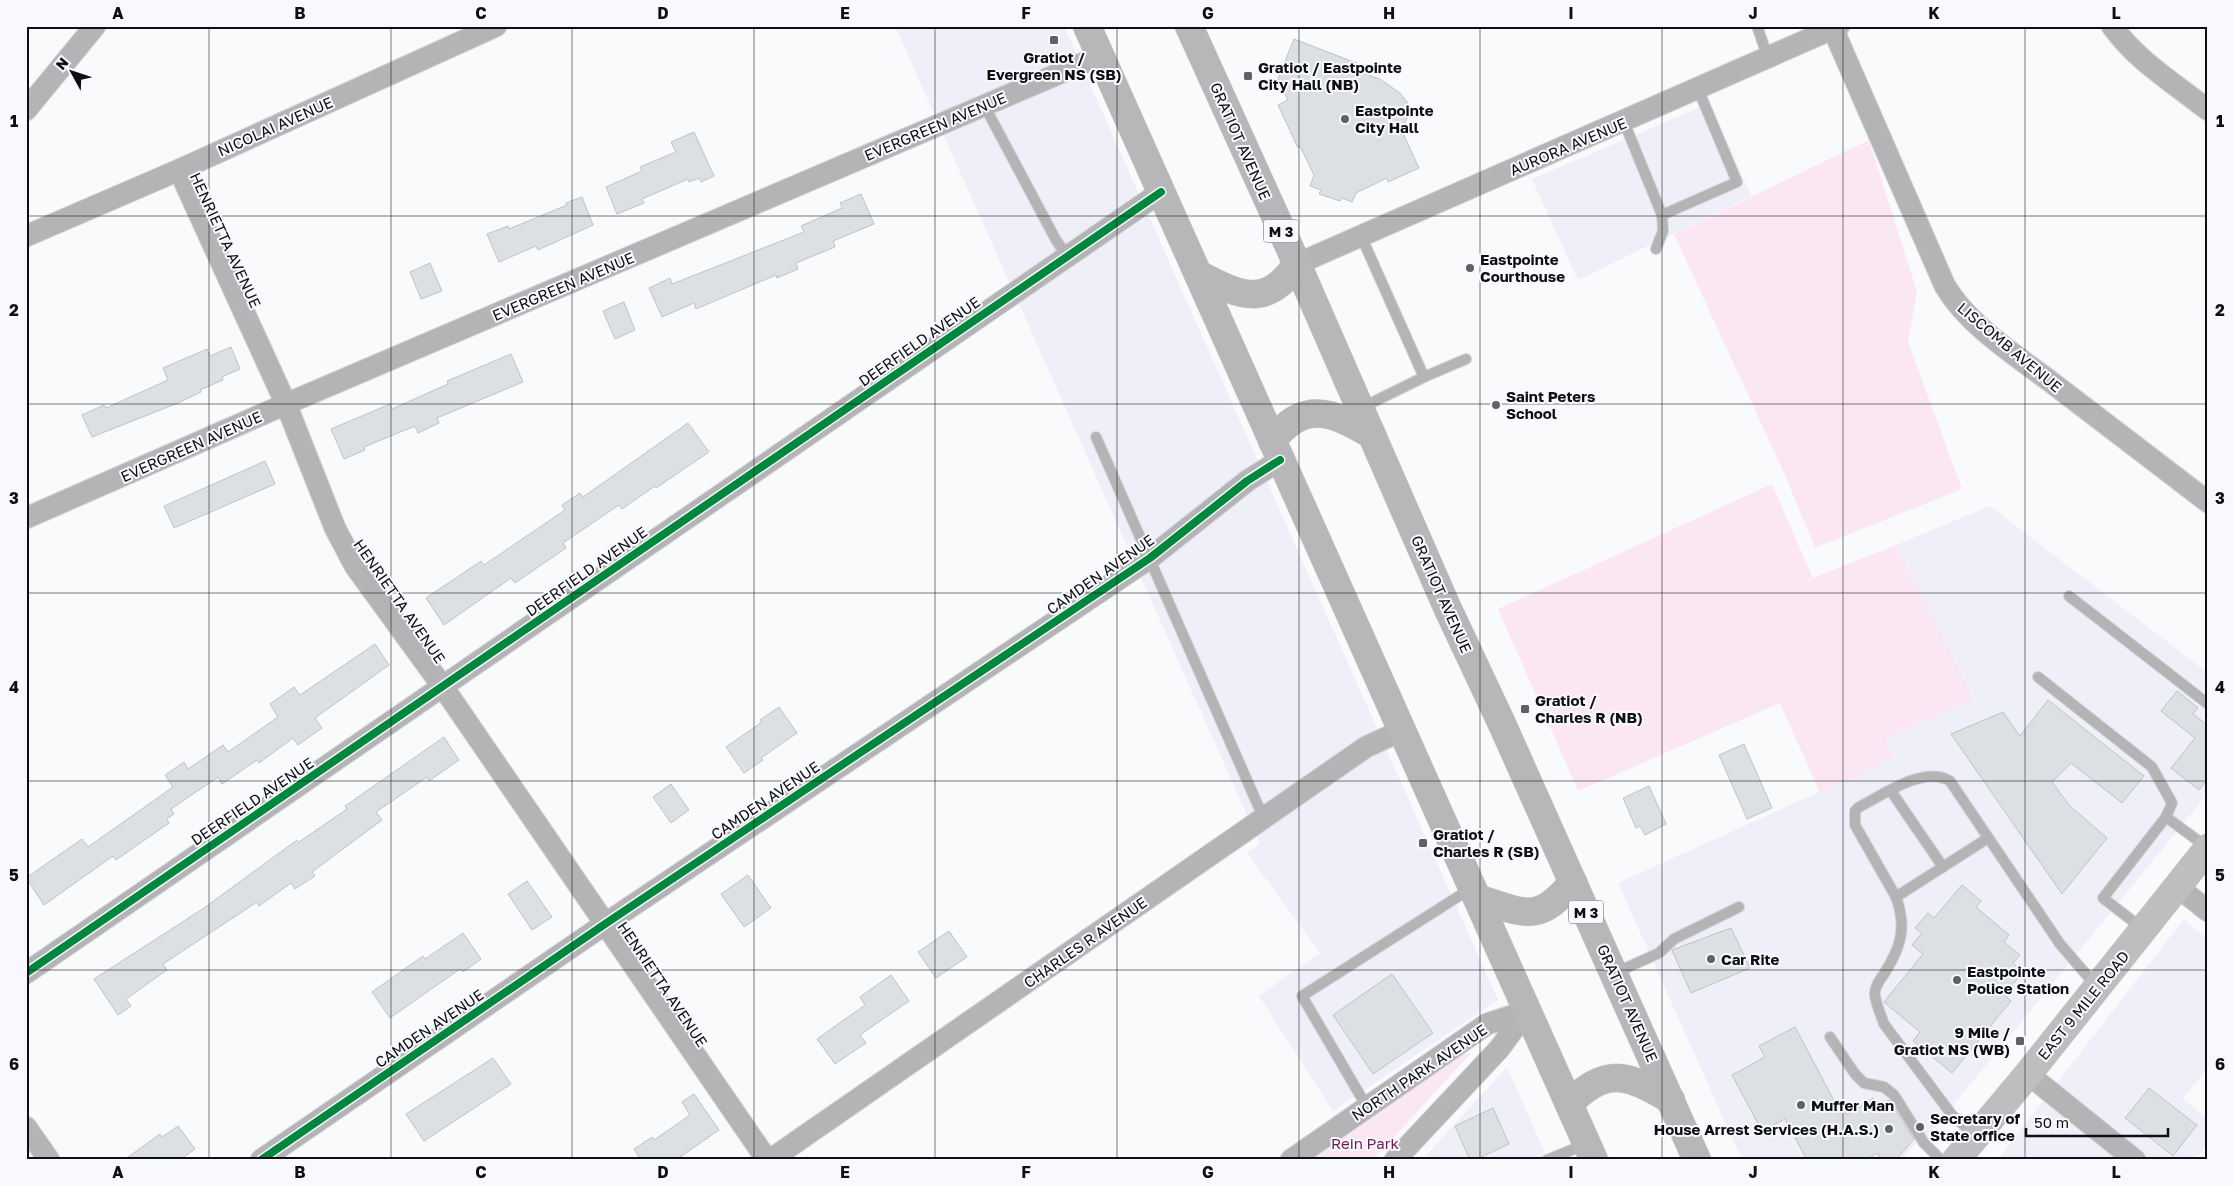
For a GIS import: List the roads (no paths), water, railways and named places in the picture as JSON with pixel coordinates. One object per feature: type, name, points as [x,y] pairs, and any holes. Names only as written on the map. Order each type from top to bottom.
[{"type":"main road","points":[[1087,26],[1590,1152]]},
{"type":"main road","name":"GRATIOT AVENUE","points":[[1189,26],[1297,264],[1447,607],[1573,882],[1697,1160]]},
{"type":"main road","points":[[1198,274],[1224,288],[1238,292],[1260,294],[1271,291],[1282,284],[1297,264]]},
{"type":"main road","points":[[1276,450],[1291,421],[1301,415],[1312,414],[1344,420],[1372,436]]},
{"type":"main road","name":"EAST 9 MILE ROAD","points":[[1956,1160],[2028,1074],[2208,848]]},
{"type":"main road","points":[[1475,893],[1518,910],[1541,911],[1552,905],[1573,882]]},
{"type":"main road","points":[[1569,1104],[1588,1086],[1600,1080],[1614,1078],[1644,1084],[1671,1100]]},
{"type":"street","points":[[26,110],[95,26]]},
{"type":"street","name":"NICOLAI AVENUE","points":[[26,236],[179,170],[496,26]]},
{"type":"street","points":[[2112,26],[2123,41],[2141,57],[2208,110]]},
{"type":"street","name":"AURORA AVENUE","points":[[1297,264],[1836,28]]},
{"type":"street","name":"LISCOMB AVENUE","points":[[1836,28],[1944,286],[1952,298],[1961,309],[1999,342],[2208,502]]},
{"type":"street","name":"EVERGREEN AVENUE","points":[[26,518],[286,404],[1100,56]]},
{"type":"street","name":"HENRIETTA AVENUE","points":[[179,170],[286,404],[335,528],[355,566],[443,687],[769,1160]]},
{"type":"street","name":"DEERFIELD AVENUE","points":[[26,973],[1162,192]]},
{"type":"street","name":"CAMDEN AVENUE","points":[[261,1160],[605,924],[1150,558],[1247,481],[1276,450]]},
{"type":"street","name":"CHARLES R AVENUE","points":[[769,1160],[1366,747],[1403,730]]},
{"type":"street","points":[[2178,887],[2208,911]]},
{"type":"street","points":[[1395,1160],[1499,1049],[1527,1011]]},
{"type":"street","name":"NORTH PARK AVENUE","points":[[1290,1160],[1487,1024],[1527,1011]]},
{"type":"street","points":[[2028,1074],[2135,1160]]},
{"type":"street","points":[[26,1127],[49,1160]]},
{"type":"lane","points":[[1757,26],[1768,58]]},
{"type":"lane","points":[[1662,215],[1738,182],[1698,89]]},
{"type":"lane","points":[[984,105],[1056,240],[1068,256]]},
{"type":"lane","points":[[1624,122],[1662,215],[1663,231],[1656,249]]},
{"type":"lane","points":[[1361,236],[1424,378]]},
{"type":"lane","points":[[1360,408],[1466,359]]},
{"type":"lane","points":[[1096,437],[1264,819]]},
{"type":"lane","points":[[2069,596],[2208,704]]},
{"type":"lane","points":[[2038,677],[2152,767],[2172,803],[2166,817],[2103,898],[2144,930]]},
{"type":"lane","points":[[1976,1137],[1952,1115],[1884,1024],[1878,1008],[1874,993],[1898,951],[1902,938],[1901,910],[1896,897],[1854,825],[1855,812],[1859,807],[1918,777],[1943,776],[1950,780],[2060,944],[2097,988]]},
{"type":"lane","points":[[1891,791],[1943,867]]},
{"type":"lane","points":[[2166,817],[2208,848]]},
{"type":"lane","points":[[1896,897],[1988,838]]},
{"type":"lane","points":[[1367,1107],[1302,996],[1475,893]]},
{"type":"lane","points":[[1614,973],[1659,953],[1674,939],[1739,907]]},
{"type":"lane","points":[[1830,1037],[1864,1083],[1884,1087],[1894,1095],[1924,1143],[1941,1160]]},
{"type":"lane","points":[[1547,1160],[1590,1152]]},
{"type":"place","name":"Gratiot / Evergreen NS (SB)","points":[[1054,40]]},
{"type":"place","name":"Gratiot / Eastpointe City Hall (NB)","points":[[1248,76]]},
{"type":"place","name":"Eastpointe City Hall","points":[[1345,119]]},
{"type":"place","name":"Eastpointe Courthouse","points":[[1470,268]]},
{"type":"place","name":"Saint Peters School","points":[[1496,405]]},
{"type":"place","name":"Gratiot / Charles R (NB)","points":[[1525,709]]},
{"type":"place","name":"Gratiot / Charles R (SB)","points":[[1423,843]]},
{"type":"place","name":"Car Rite","points":[[1711,959]]},
{"type":"place","name":"Eastpointe Police Station","points":[[1957,980]]},
{"type":"place","name":"9 Mile / Gratiot NS (WB)","points":[[2020,1041]]},
{"type":"place","name":"Muffer Man","points":[[1801,1105]]},
{"type":"place","name":"Secretary of State office","points":[[1920,1127]]},
{"type":"place","name":"House Arrest Services (H.A.S.)","points":[[1889,1129]]},
{"type":"park label","name":"Rein Park","points":[[1365,1143]]}]
